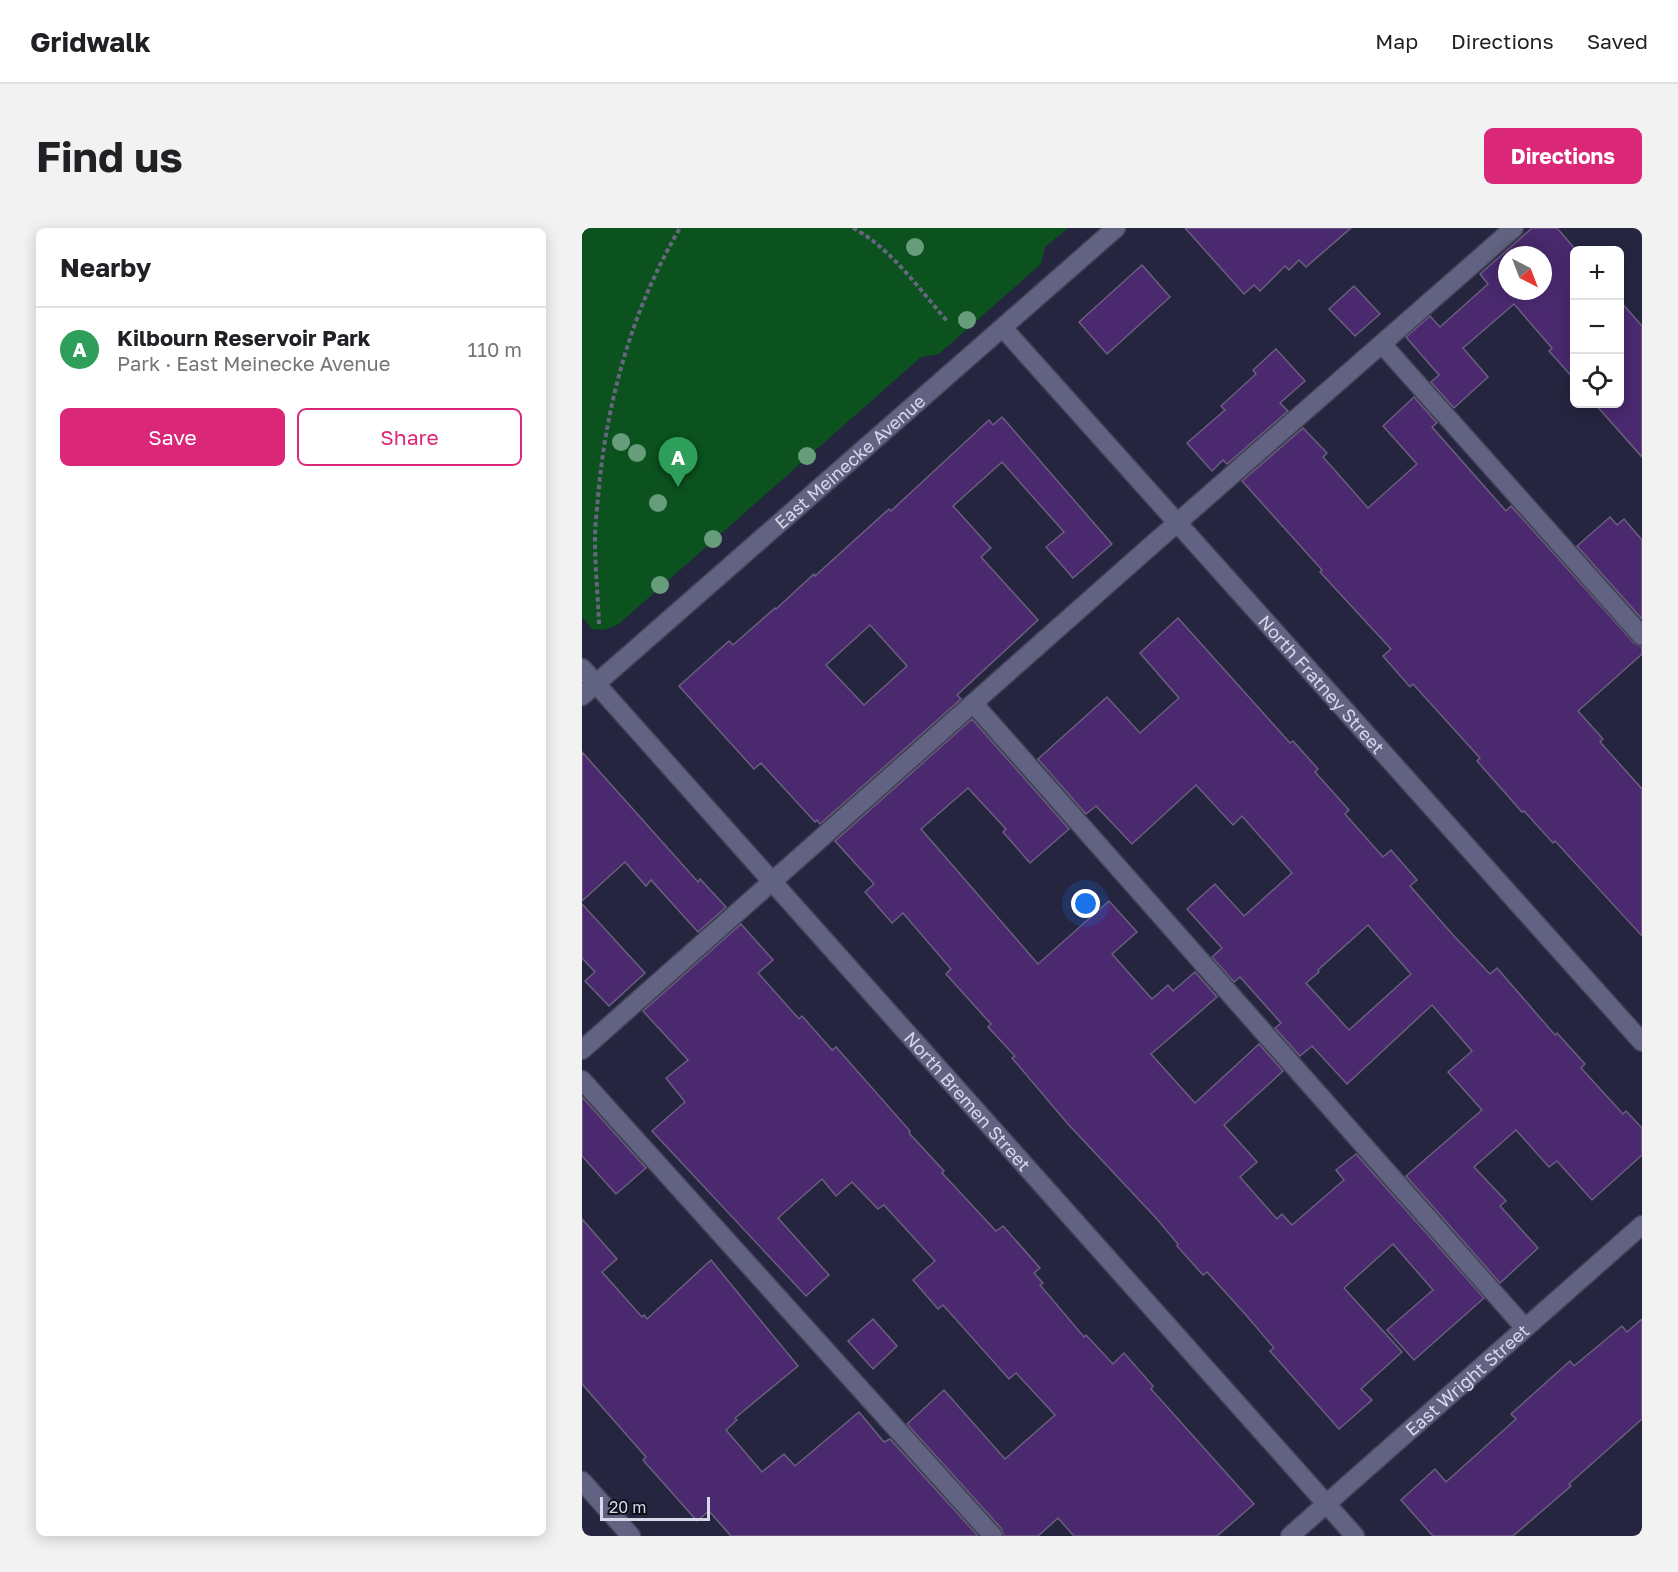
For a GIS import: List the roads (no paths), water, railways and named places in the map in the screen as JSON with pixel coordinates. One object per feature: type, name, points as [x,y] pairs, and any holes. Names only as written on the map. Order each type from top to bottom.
[{"type":"street","name":"East Meinecke Avenue","points":[[582,696],[1116,228]]},
{"type":"street","points":[[582,1050],[1514,228]]},
{"type":"street","name":"North Fratney Street","points":[[1003,328],[1642,1042]]},
{"type":"street","points":[[1382,344],[1642,636]]},
{"type":"street","name":"North Bremen Street","points":[[582,668],[1355,1536]]},
{"type":"street","points":[[973,704],[1525,1328]]},
{"type":"street","points":[[582,1080],[993,1536]]},
{"type":"street","name":"East Wright Street","points":[[1290,1536],[1642,1225]]},
{"type":"street","points":[[582,1481],[631,1536]]},
{"type":"place","name":"Kilbourn Reservoir Park","points":[[678,487]]}]
